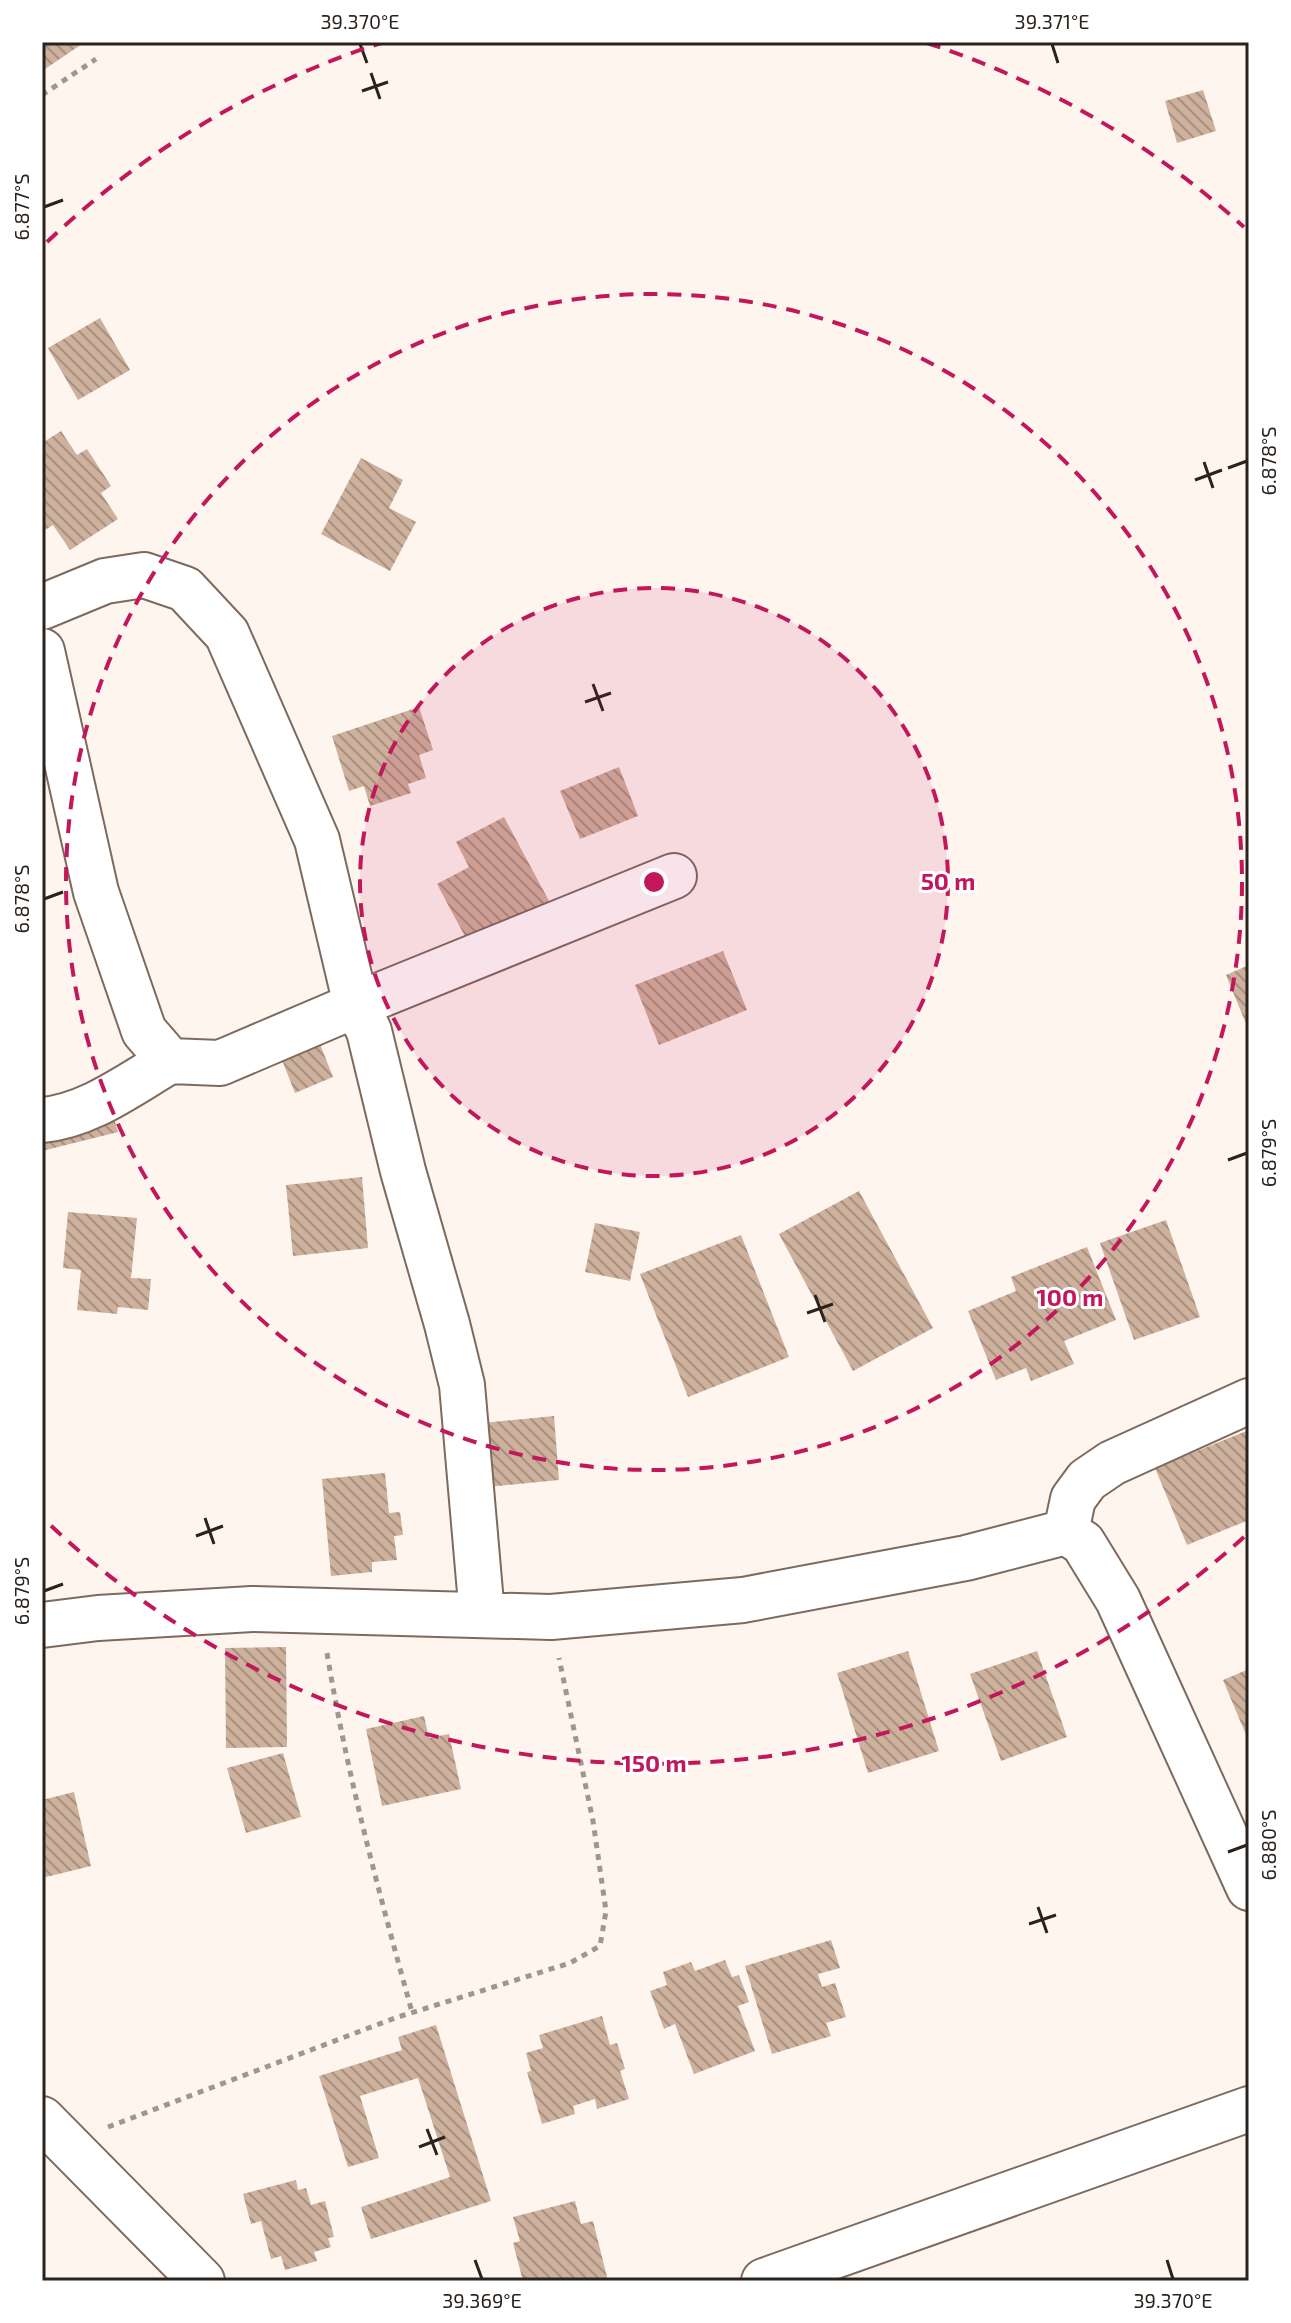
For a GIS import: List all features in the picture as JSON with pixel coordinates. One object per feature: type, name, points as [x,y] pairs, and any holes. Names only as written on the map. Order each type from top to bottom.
[{"type":"street","points":[[42,607],[105,581],[144,575],[185,589],[227,634],[317,840],[356,1005],[369,1031],[403,1171],[462,1385],[482,1615]]},
{"type":"street","points":[[42,651],[96,892],[144,1031],[170,1061]]},
{"type":"street","points":[[42,1120],[59,1119],[96,1104],[170,1061],[220,1063],[674,876]]},
{"type":"street","points":[[1066,1532],[1073,1499],[1087,1480],[1112,1463],[1249,1401]]},
{"type":"street","points":[[42,1625],[98,1618],[252,1609],[551,1617],[743,1600],[966,1558],[1066,1532],[1083,1543],[1118,1600],[1249,1888]]},
{"type":"street","points":[[764,2281],[1249,2109]]},
{"type":"street","points":[[54,2131],[202,2281]]},
{"type":"path","points":[[42,95],[96,59]]},
{"type":"path","points":[[321,1613],[340,1733],[412,2012]]},
{"type":"path","points":[[54,2131],[570,1963],[600,1946],[606,1911],[593,1821],[551,1617]]},
{"type":"building","points":[[42,42],[85,42],[42,71]]},
{"type":"building","points":[[1203,90],[1216,131],[1177,143],[1165,101]]},
{"type":"building","points":[[100,318],[130,370],[78,400],[48,348]]},
{"type":"building","points":[[61,431],[77,455],[87,449],[111,486],[101,493],[118,519],[70,550],[53,525],[42,532],[42,443]]},
{"type":"building","points":[[361,458],[403,480],[389,508],[416,522],[390,571],[321,534]]},
{"type":"building","points":[[419,707],[433,750],[419,755],[426,778],[408,784],[411,793],[370,806],[364,786],[349,791],[332,736]]},
{"type":"building","points":[[619,767],[638,816],[580,839],[560,791]]},
{"type":"building","points":[[504,817],[556,914],[476,957],[437,884],[469,867],[456,842]]},
{"type":"building","points":[[723,951],[747,1010],[659,1045],[635,985]]},
{"type":"building","points":[[1249,965],[1249,1031],[1226,975]]},
{"type":"building","points":[[318,1039],[333,1077],[295,1093],[280,1055]]},
{"type":"building","points":[[112,1112],[118,1132],[42,1151],[42,1128]]},
{"type":"building","points":[[362,1177],[368,1248],[293,1256],[286,1185]]},
{"type":"building","points":[[859,1191],[933,1328],[853,1371],[779,1234]]},
{"type":"building","points":[[68,1212],[137,1218],[131,1278],[151,1279],[148,1310],[118,1307],[117,1314],[77,1310],[81,1270],[63,1268]]},
{"type":"building","points":[[1166,1220],[1200,1317],[1134,1340],[1100,1243]]},
{"type":"building","points":[[595,1223],[640,1232],[630,1281],[585,1272]]},
{"type":"building","points":[[741,1235],[789,1357],[688,1397],[640,1274]]},
{"type":"building","points":[[1087,1247],[1116,1320],[1064,1341],[1074,1364],[1031,1381],[1026,1368],[996,1380],[968,1311],[1016,1291],[1011,1277]]},
{"type":"building","points":[[554,1416],[559,1480],[488,1487],[482,1423]]},
{"type":"building","points":[[1249,1430],[1249,1520],[1187,1545],[1155,1468]]},
{"type":"building","points":[[385,1473],[389,1513],[400,1512],[403,1535],[394,1536],[397,1560],[372,1562],[372,1572],[331,1576],[322,1479]]},
{"type":"building","points":[[286,1647],[287,1747],[226,1748],[225,1648]]},
{"type":"building","points":[[908,1651],[939,1751],[868,1773],[837,1673]]},
{"type":"building","points":[[1037,1651],[1067,1737],[1001,1761],[970,1674]]},
{"type":"building","points":[[1249,1669],[1249,1742],[1223,1680]]},
{"type":"building","points":[[424,1716],[429,1738],[449,1734],[461,1789],[382,1806],[366,1729]]},
{"type":"building","points":[[283,1753],[301,1817],[246,1833],[227,1768]]},
{"type":"building","points":[[74,1792],[91,1866],[42,1878],[42,1800]]},
{"type":"building","points":[[831,1940],[840,1968],[818,1974],[822,1987],[835,1983],[846,2017],[826,2023],[831,2036],[772,2054],[745,1966]]},
{"type":"building","points":[[725,1960],[732,1977],[739,1975],[749,2002],[738,2006],[755,2051],[694,2074],[675,2024],[664,2029],[650,1991],[667,1985],[663,1972],[691,1962],[695,1971]]},
{"type":"building","points":[[602,2016],[610,2045],[617,2043],[625,2069],[620,2071],[629,2099],[597,2109],[595,2099],[573,2106],[575,2114],[542,2124],[527,2072],[531,2071],[526,2053],[543,2048],[539,2035]]},
{"type":"building","points":[[436,2025],[491,2201],[371,2239],[361,2207],[450,2177],[418,2078],[360,2096],[379,2158],[348,2167],[319,2076],[402,2050],[398,2037]]},
{"type":"building","points":[[296,2180],[298,2190],[306,2188],[311,2205],[325,2201],[334,2237],[328,2238],[331,2247],[314,2252],[317,2261],[285,2270],[281,2256],[271,2259],[261,2221],[251,2224],[243,2194]]},
{"type":"building","points":[[575,2201],[581,2224],[593,2221],[608,2281],[523,2281],[513,2243],[520,2241],[513,2217]]}]
